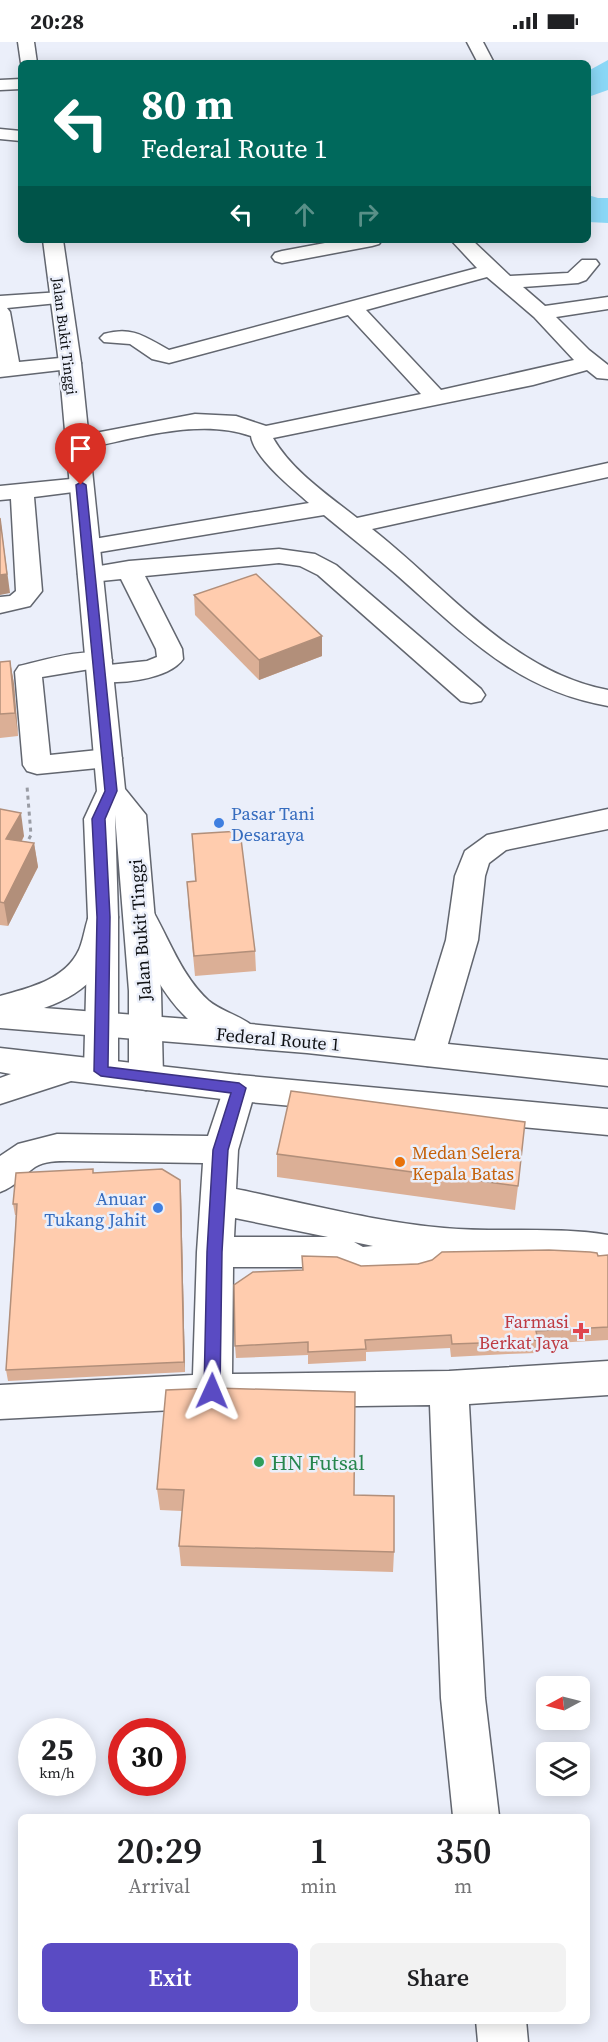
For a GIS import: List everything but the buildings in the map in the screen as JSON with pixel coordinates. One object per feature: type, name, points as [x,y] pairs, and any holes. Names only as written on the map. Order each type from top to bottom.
[{"type":"main road","points":[[26,42],[29,60]]},
{"type":"main road","points":[[475,42],[484,60]]},
{"type":"main road","points":[[0,85],[18,84]]},
{"type":"main road","points":[[0,92],[18,92]]},
{"type":"main road","name":"Jalan Bukit Tinggi","points":[[53,243],[70,363],[111,791],[99,819],[103,917],[102,1023],[89,1070]]},
{"type":"main road","points":[[282,257],[356,243]]},
{"type":"main road","points":[[464,243],[541,313],[572,347],[599,369]]},
{"type":"main road","points":[[111,338],[135,339],[150,346],[162,356],[169,357],[352,307],[499,276],[570,279],[579,276],[589,264]]},
{"type":"main road","points":[[0,302],[61,298]]},
{"type":"main road","points":[[541,313],[608,303]]},
{"type":"main road","points":[[352,307],[435,398]]},
{"type":"main road","points":[[0,312],[5,370],[70,363]]},
{"type":"main road","points":[[572,347],[608,347]]},
{"type":"main road","points":[[599,369],[533,378],[266,433],[261,437],[272,453],[304,485],[496,647],[536,674],[578,692],[608,698]]},
{"type":"main road","points":[[77,443],[195,421],[236,423],[266,433]]},
{"type":"main road","points":[[354,526],[608,470]]},
{"type":"main road","points":[[0,605],[18,603],[29,591],[11,498],[81,485]]},
{"type":"main road","points":[[88,547],[191,532],[329,507]]},
{"type":"main road","points":[[91,574],[279,556],[306,559],[327,570],[471,695]]},
{"type":"main road","points":[[108,758],[37,765],[28,672],[58,665],[149,669],[167,664],[170,659],[169,649],[129,569]]},
{"type":"main road","name":"Jalan Bukit Tinggi","points":[[111,791],[131,815],[146,1026],[146,1077]]},
{"type":"main road","points":[[429,1054],[462,940],[470,876],[476,858],[497,842],[608,819]]},
{"type":"main road","points":[[139,914],[175,983],[188,1000],[210,1018],[250,1037]]},
{"type":"main road","points":[[0,1008],[41,998],[78,977],[95,949],[103,917]]},
{"type":"main road","name":"Federal Route 1","points":[[0,1016],[146,1026],[608,1072]]},
{"type":"main road","points":[[0,1060],[239,1088],[608,1122]]},
{"type":"main road","points":[[0,1091],[40,1077],[89,1070]]},
{"type":"main road","points":[[212,1391],[215,1252],[221,1150],[239,1088]]},
{"type":"main road","points":[[0,1178],[13,1163],[26,1155],[44,1149],[68,1147],[221,1150]]},
{"type":"main road","points":[[218,1200],[440,1243],[476,1246],[577,1245],[608,1250]]},
{"type":"main road","points":[[215,1252],[339,1252],[360,1262],[417,1260],[440,1243]]},
{"type":"main road","points":[[0,1402],[212,1391],[449,1388],[608,1378]]},
{"type":"main road","points":[[449,1388],[463,1698],[476,1814]]},
{"type":"main road","points":[[501,2024],[503,2042]]},
{"type":"path","points":[[22,854],[30,835],[27,778]]},
{"type":"path","points":[[20,833],[30,835]]},
{"type":"water","points":[[608,60],[608,90],[591,96],[591,69]]},
{"type":"water","points":[[591,196],[608,198],[608,223],[591,222]]},
{"type":"place","name":"Pasar Tani Desaraya","points":[[219,823]]},
{"type":"place","name":"Medan Selera Kepala Batas","points":[[400,1162]]},
{"type":"place","name":"Anuar Tukang Jahit","points":[[158,1208]]},
{"type":"place","name":"Farmasi Berkat Jaya","points":[[581,1331]]},
{"type":"place","name":"HN Futsal","points":[[259,1462]]},
{"type":"route","points":[[81,485],[111,791],[99,819],[104,971],[101,1071],[239,1088],[221,1150],[215,1252],[212,1391]]}]
